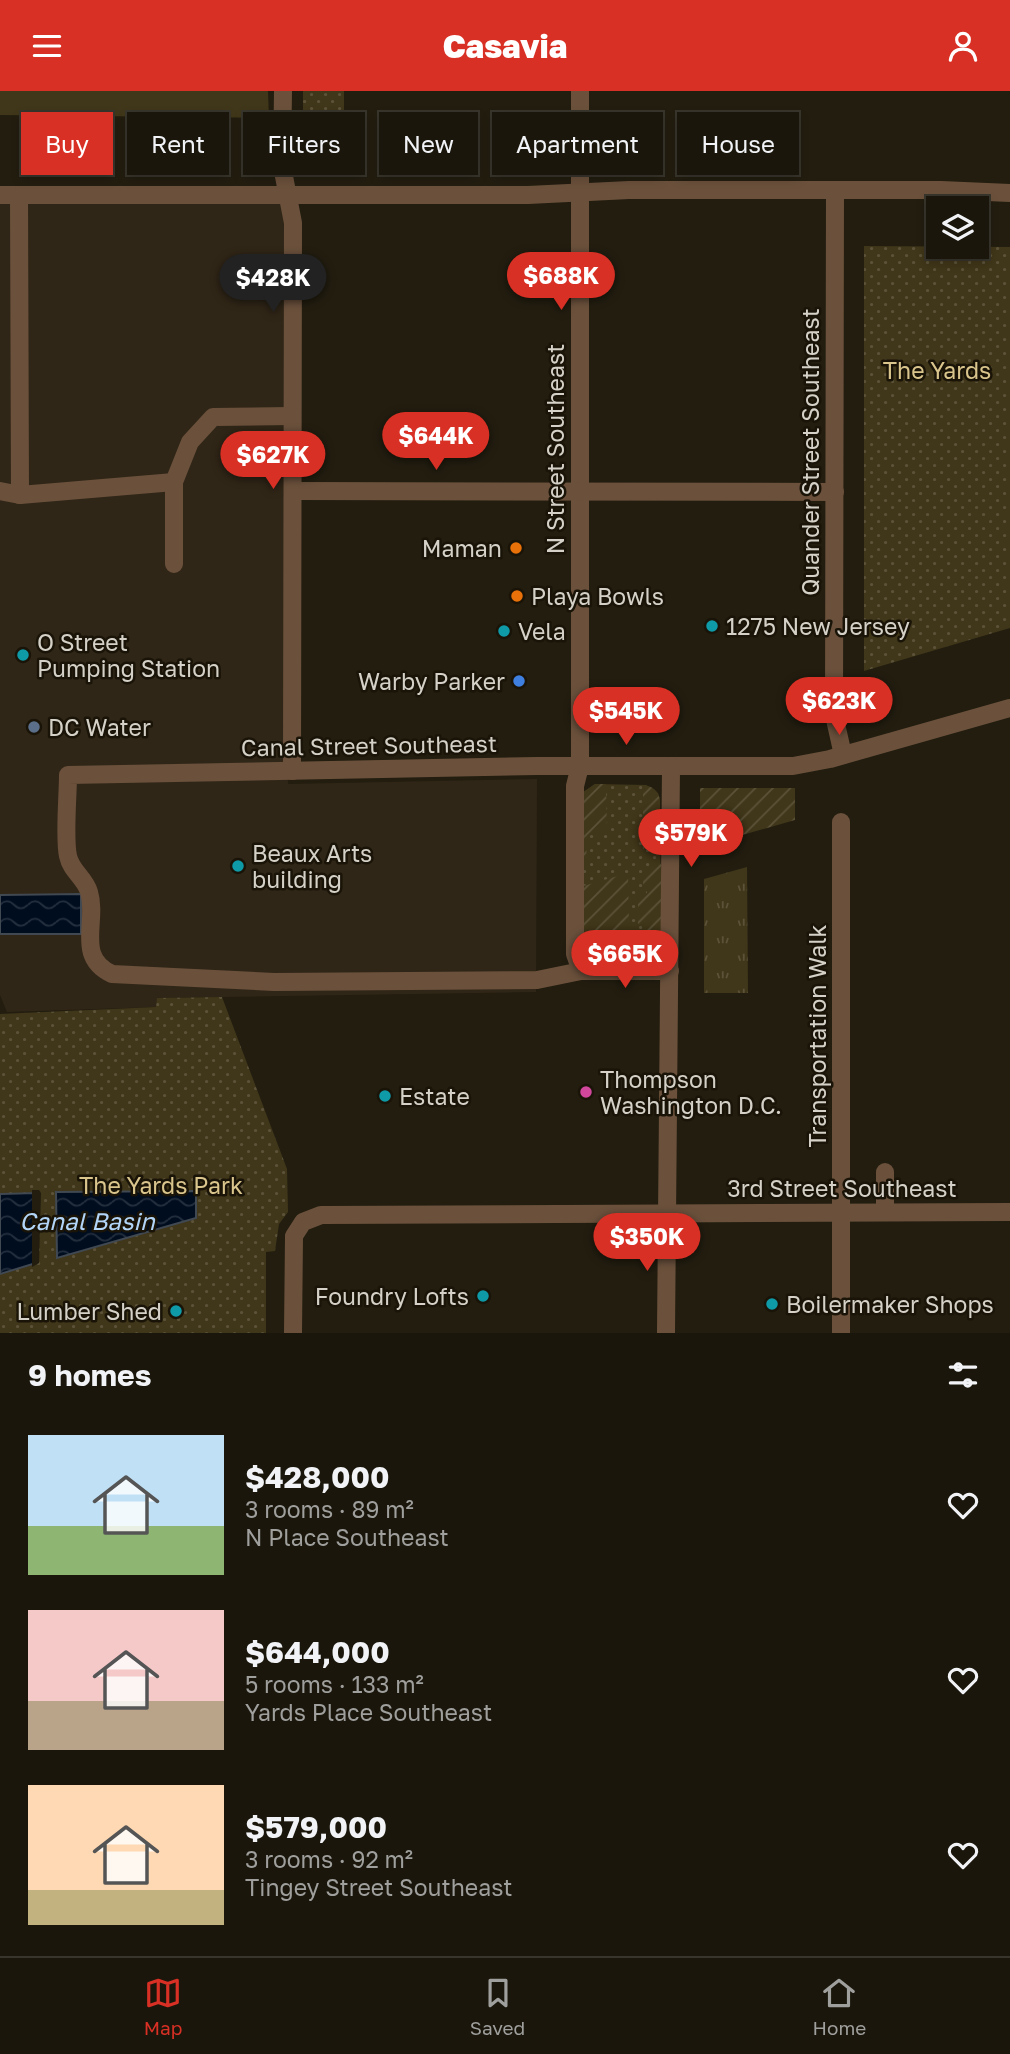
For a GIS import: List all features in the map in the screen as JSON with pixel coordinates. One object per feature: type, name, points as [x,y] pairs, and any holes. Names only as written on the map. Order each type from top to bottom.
[{"type":"street","points":[[283,91],[282,166],[293,223],[292,771]]},
{"type":"street","name":"N Street Southeast","points":[[580,91],[580,766],[575,794],[575,954],[581,971]]},
{"type":"street","points":[[0,195],[528,195],[835,190],[1010,193]]},
{"type":"street","name":"Quander Street Southeast","points":[[835,190],[834,715],[843,755]]},
{"type":"street","points":[[19,195],[20,495]]},
{"type":"street","points":[[174,564],[174,482],[190,442],[213,417],[292,416]]},
{"type":"street","points":[[0,491],[20,495],[174,482]]},
{"type":"street","points":[[293,491],[835,492]]},
{"type":"street","name":"Canal Street Southeast","points":[[581,971],[537,980],[274,982],[112,974],[102,970],[91,952],[90,893],[75,874],[67,855],[68,775],[580,766],[793,766],[817,763],[1010,708]]},
{"type":"street","points":[[666,1333],[671,766]]},
{"type":"street","name":"Transportation Walk","points":[[841,823],[841,1333]]},
{"type":"street","points":[[581,971],[670,971]]},
{"type":"street","points":[[885,1173],[885,1212]]},
{"type":"street","name":"3rd Street Southeast","points":[[293,1333],[293,1243],[299,1226],[314,1217],[336,1214],[1010,1212]]},
{"type":"shaded area","points":[[0,192],[289,195],[288,784],[537,779],[536,992],[157,998],[157,1007],[7,1012],[0,995]]},
{"type":"green space","points":[[0,91],[268,91],[269,112],[243,112],[243,118],[229,118],[229,112],[127,112],[127,116],[113,116],[113,112],[21,112],[21,115],[0,115]]},
{"type":"green space","points":[[303,91],[344,91],[344,112],[303,112]]},
{"type":"green space","name":"The Yards","points":[[864,246],[926,246],[926,259],[989,259],[989,247],[1010,247],[1010,628],[864,671]]},
{"type":"green space","points":[[595,784],[646,785],[658,793],[661,943],[657,955],[650,960],[597,963],[583,954],[582,793]]},
{"type":"green space","points":[[595,784],[606,784],[607,829],[587,836],[586,866],[580,868],[582,793]]},
{"type":"green space","points":[[643,785],[652,788],[660,800],[660,845],[643,850]]},
{"type":"green space","points":[[700,788],[795,788],[795,820],[732,838],[732,818],[700,827]]},
{"type":"green space","points":[[661,864],[661,943],[656,956],[644,962],[643,923],[638,924],[638,896],[647,893],[647,884],[643,885],[643,868]]},
{"type":"green space","points":[[747,867],[748,993],[704,993],[704,879]]},
{"type":"green space","points":[[628,873],[629,929],[621,932],[621,944],[626,943],[628,948],[628,962],[604,963],[588,958],[583,954],[580,887]]},
{"type":"green space","name":"The Yards Park","points":[[222,997],[287,1169],[288,1212],[279,1224],[275,1251],[266,1252],[266,1333],[0,1333],[0,1274],[36,1262],[37,1193],[0,1194],[0,1014],[156,1007],[157,998]]},
{"type":"water","points":[[81,894],[81,934],[0,934],[0,895]]},
{"type":"water","name":"Canal Basin","points":[[196,1191],[196,1218],[57,1258],[56,1192]]},
{"type":"water","points":[[37,1193],[36,1263],[0,1274],[0,1194]]},
{"type":"pier","points":[[32,1190],[39,1190],[41,1193],[39,1263],[32,1267]]},
{"type":"place","name":"Maman","points":[[516,548]]},
{"type":"place","name":"Playa Bowls","points":[[517,596]]},
{"type":"place","name":"1275 New Jersey","points":[[712,626]]},
{"type":"place","name":"Vela","points":[[504,631]]},
{"type":"place","name":"O Street Pumping Station","points":[[23,655]]},
{"type":"place","name":"Warby Parker","points":[[519,681]]},
{"type":"place","name":"DC Water","points":[[34,727]]},
{"type":"place","name":"Beaux Arts building","points":[[238,866]]},
{"type":"place","name":"Thompson Washington D.C.","points":[[586,1092]]},
{"type":"place","name":"Estate","points":[[385,1096]]},
{"type":"place","name":"Foundry Lofts","points":[[483,1296]]},
{"type":"place","name":"Boilermaker Shops","points":[[772,1304]]},
{"type":"place","name":"Lumber Shed","points":[[176,1311]]}]
